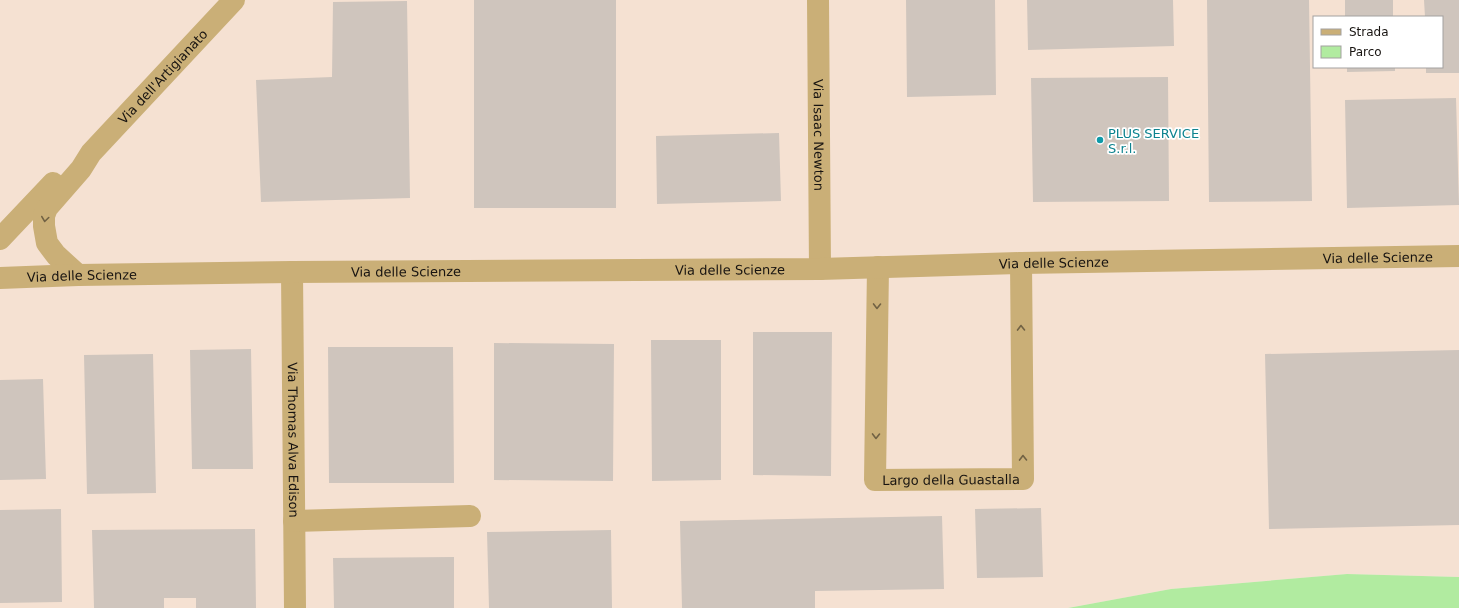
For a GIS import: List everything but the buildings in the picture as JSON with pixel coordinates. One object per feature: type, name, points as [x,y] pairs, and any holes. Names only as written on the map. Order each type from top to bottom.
[{"type":"street","name":"Via dell'Artigianato","points":[[78,275],[56,255],[47,242],[44,216],[47,208],[81,169],[91,153],[234,0]]},
{"type":"street","name":"Via Isaac Newton","points":[[818,0],[820,269]]},
{"type":"street","name":"Via dell'Artigianato","points":[[0,239],[74,160],[91,153]]},
{"type":"street","name":"Via delle Scienze","points":[[0,278],[78,275],[292,272],[820,269],[1021,263],[1459,256]]},
{"type":"street","name":"Largo della Guastalla","points":[[878,267],[875,480],[1023,480],[1021,263]]},
{"type":"street","name":"Via Thomas Alva Edison","points":[[292,272],[295,608]]},
{"type":"street","points":[[294,521],[470,516]]},
{"type":"shaded area","points":[[0,0],[1459,0],[1459,577],[1347,574],[1171,589],[1068,608],[0,608]]},
{"type":"green space","points":[[1347,574],[1459,577],[1459,608],[1068,608],[1171,589]]},
{"type":"place","name":"PLUS SERVICE S.r.l.","points":[[1100,140]]}]
